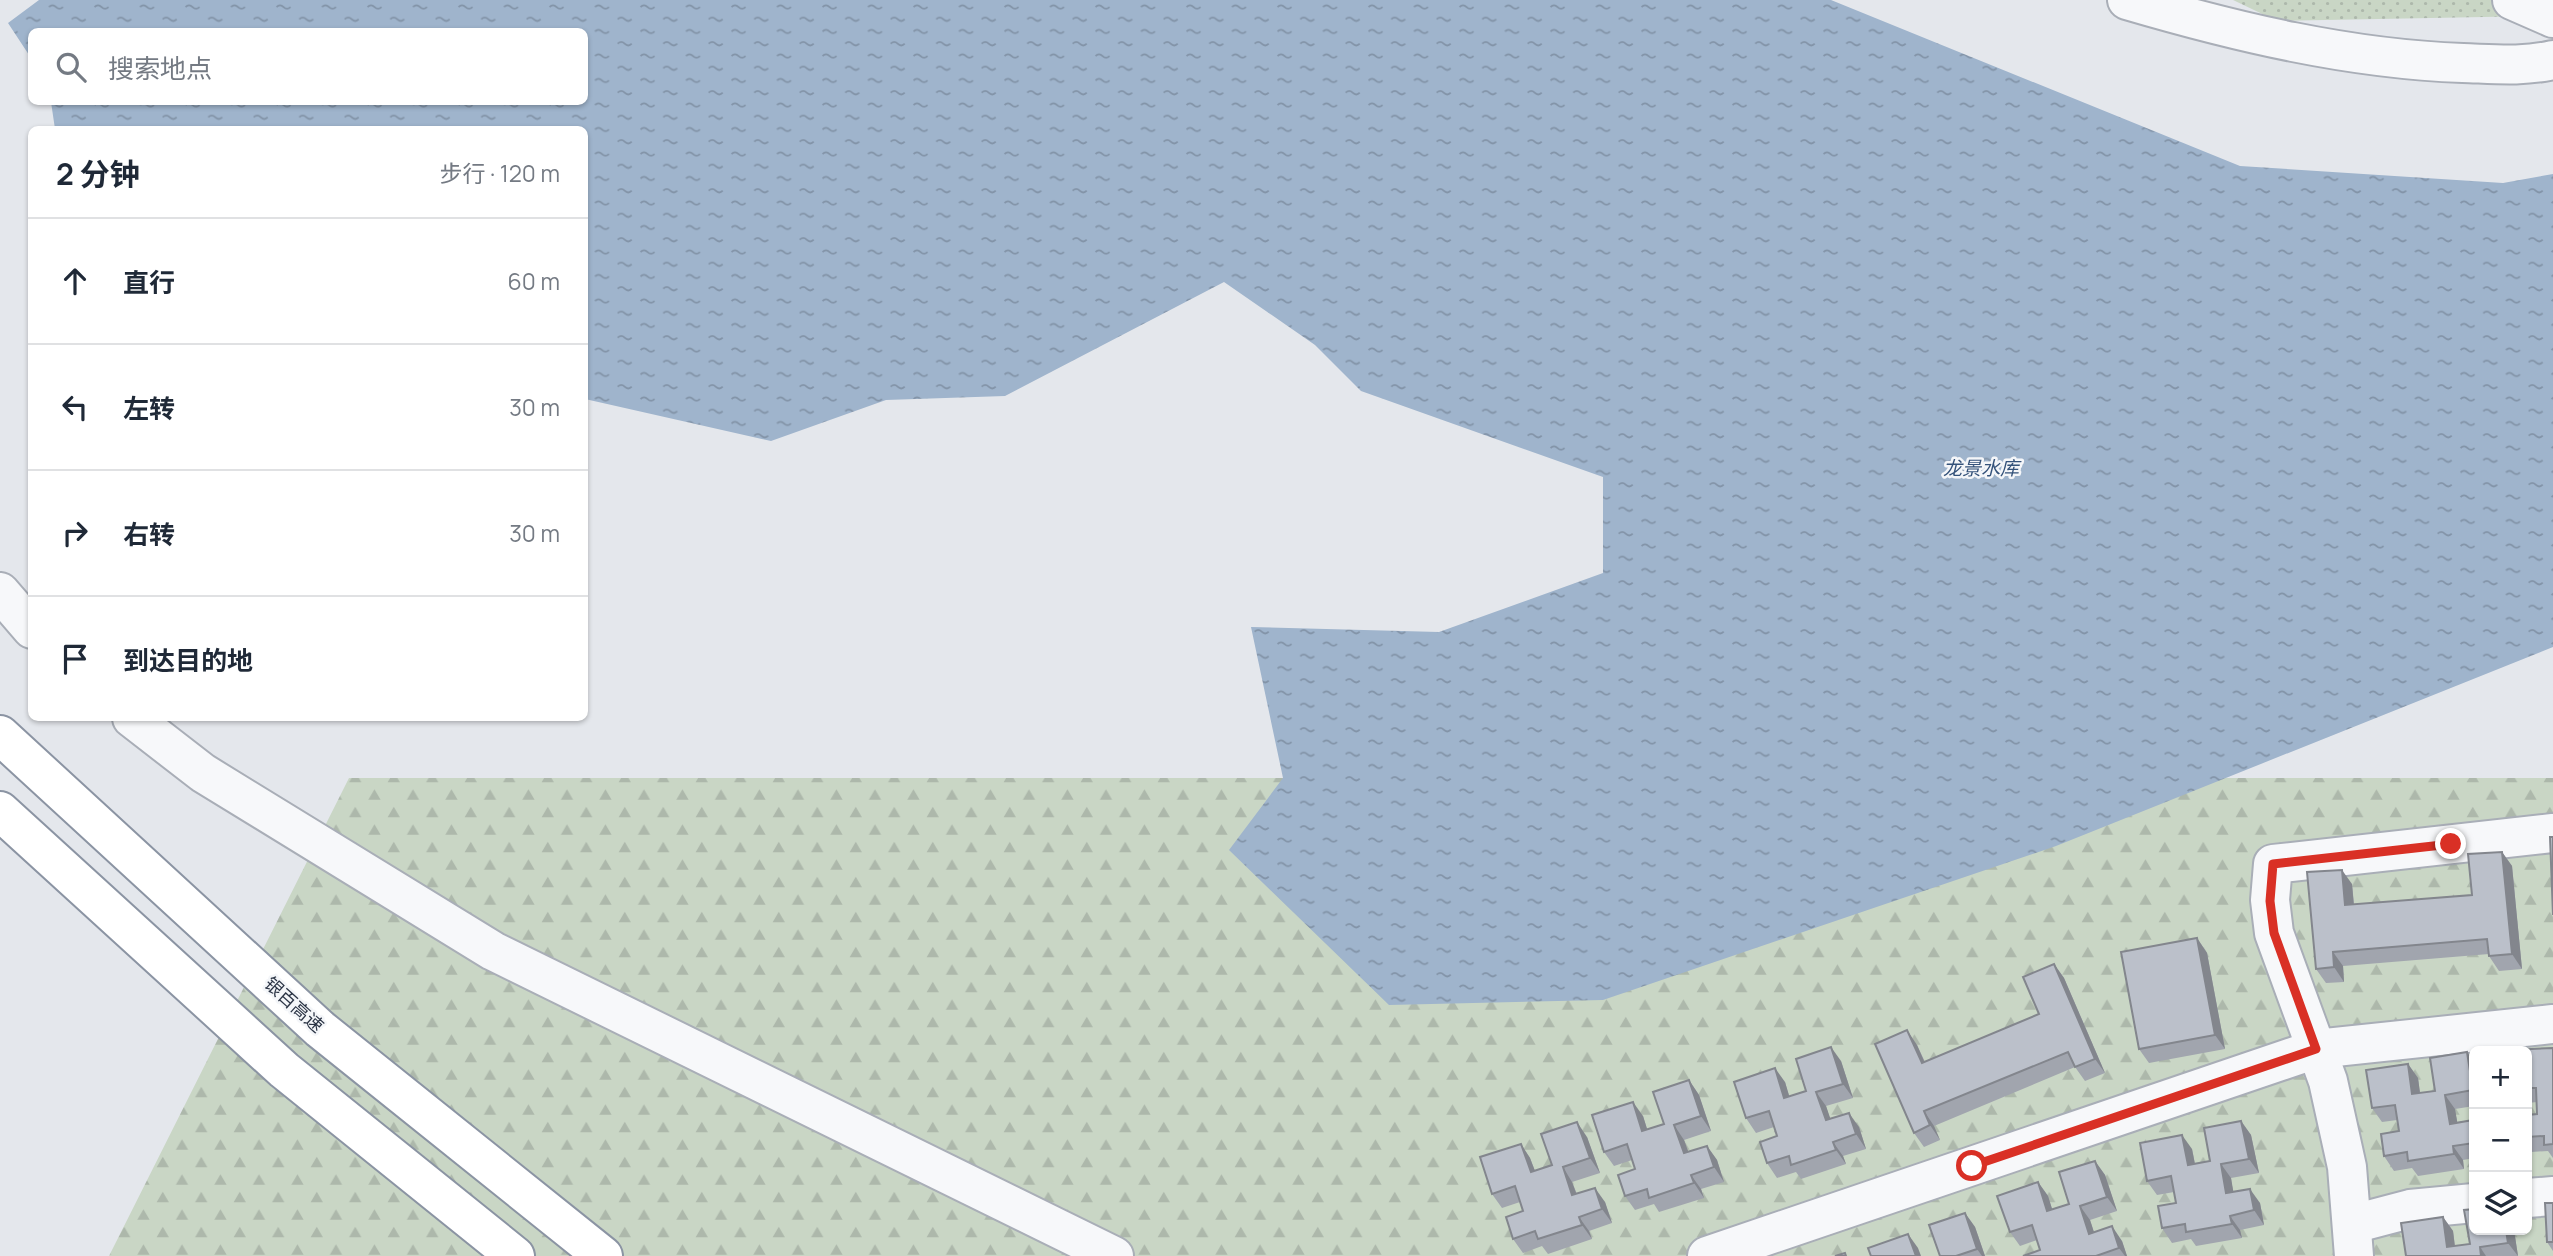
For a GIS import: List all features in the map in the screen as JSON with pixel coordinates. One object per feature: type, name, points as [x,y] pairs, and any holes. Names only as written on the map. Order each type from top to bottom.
[{"type":"highway","name":"银百高速","points":[[0,735],[320,1029],[603,1256]]},
{"type":"highway","points":[[0,811],[284,1070],[515,1256]]},
{"type":"street","points":[[2127,0],[2215,26],[2399,61],[2527,66],[2553,60]]},
{"type":"street","points":[[2512,0],[2553,18]]},
{"type":"street","points":[[0,592],[28,624]]},
{"type":"street","points":[[136,721],[203,772],[493,951],[1114,1256]]},
{"type":"street","points":[[2469,1203],[2410,1209],[2353,1240],[2347,1167],[2328,1081],[2274,933],[2270,901],[2273,864],[2553,833]]},
{"type":"street","points":[[1707,1256],[2316,1049],[2553,1024]]},
{"type":"street","points":[[2532,1198],[2553,1196]]},
{"type":"green space","points":[[2233,0],[2493,0],[2537,16],[2277,21]]},
{"type":"green space","points":[[349,778],[2553,778],[2553,1256],[109,1256]]},
{"type":"water","name":"龙景水库","points":[[39,0],[1831,0],[2240,166],[2503,183],[2553,174],[2553,647],[2056,846],[1603,1000],[1389,1005],[1229,850],[1283,778],[1251,627],[1439,632],[1603,573],[1603,477],[1361,391],[1315,345],[1224,282],[1005,396],[886,400],[771,441],[588,400],[588,126],[55,126],[51,105],[588,105],[588,28],[28,28],[28,53],[8,23]]},
{"type":"building","points":[[2550,837],[2553,837],[2553,915]]},
{"type":"building","points":[[2502,852],[2512,954],[2489,956],[2487,939],[2333,952],[2334,967],[2316,969],[2307,872],[2342,870],[2345,905],[2472,895],[2468,854]]},
{"type":"building","points":[[2197,938],[2215,1035],[2139,1049],[2121,952]]},
{"type":"building","points":[[2054,964],[2095,1059],[2075,1067],[2068,1052],[1924,1111],[1930,1125],[1914,1133],[1875,1044],[1907,1030],[1922,1063],[2039,1014],[2023,977]]},
{"type":"building","points":[[1831,1047],[1843,1084],[1816,1092],[1826,1120],[1849,1113],[1856,1134],[1833,1142],[1836,1150],[1791,1165],[1789,1156],[1767,1163],[1760,1142],[1777,1136],[1769,1111],[1746,1118],[1734,1082],[1775,1068],[1784,1098],[1806,1091],[1796,1059]]},
{"type":"building","points":[[2553,1048],[2553,1144],[2544,1145],[2544,1136],[2532,1137],[2532,1114],[2537,1114],[2536,1088],[2532,1088],[2532,1049]]},
{"type":"building","points":[[2467,1052],[2469,1091],[2445,1095],[2450,1124],[2469,1121],[2469,1144],[2453,1146],[2454,1154],[2408,1161],[2407,1152],[2384,1156],[2381,1134],[2399,1131],[2395,1105],[2372,1108],[2366,1070],[2408,1064],[2412,1094],[2435,1091],[2430,1058]]},
{"type":"building","points":[[1689,1080],[1701,1116],[1674,1125],[1684,1153],[1707,1146],[1714,1167],[1691,1175],[1694,1183],[1649,1198],[1647,1189],[1625,1196],[1618,1175],[1635,1169],[1627,1144],[1604,1152],[1592,1115],[1633,1102],[1642,1131],[1664,1124],[1653,1092]]},
{"type":"building","points":[[2241,1121],[2249,1159],[2221,1164],[2226,1193],[2250,1189],[2254,1210],[2230,1216],[2232,1224],[2186,1232],[2185,1224],[2162,1228],[2158,1206],[2176,1203],[2171,1176],[2147,1181],[2140,1143],[2182,1135],[2188,1165],[2210,1161],[2204,1128]]},
{"type":"building","points":[[1577,1122],[1590,1158],[1563,1167],[1572,1195],[1595,1188],[1602,1209],[1579,1217],[1582,1225],[1538,1239],[1535,1231],[1513,1239],[1506,1217],[1523,1211],[1515,1186],[1492,1194],[1480,1157],[1521,1144],[1531,1172],[1552,1165],[1541,1134]]},
{"type":"building","points":[[2095,1161],[2107,1197],[2080,1206],[2089,1234],[2112,1226],[2119,1248],[2096,1256],[2023,1256],[2040,1250],[2032,1225],[2010,1232],[1997,1196],[2038,1182],[2047,1211],[2069,1204],[2059,1172]]},
{"type":"building","points":[[2545,1203],[2553,1203],[2553,1242],[2547,1242]]},
{"type":"building","points":[[2464,1210],[2469,1210],[2469,1235],[2507,1235],[2508,1243],[2480,1247],[2481,1256],[2406,1256],[2401,1223],[2443,1217],[2447,1247],[2470,1244]]},
{"type":"building","points":[[1965,1213],[1977,1249],[1956,1256],[1940,1256],[1929,1225]]},
{"type":"building","points":[[1908,1234],[1916,1256],[1871,1256],[1868,1248]]},
{"type":"route","points":[[1972,1166],[2316,1049],[2274,933],[2270,901],[2273,864],[2451,844]]}]
